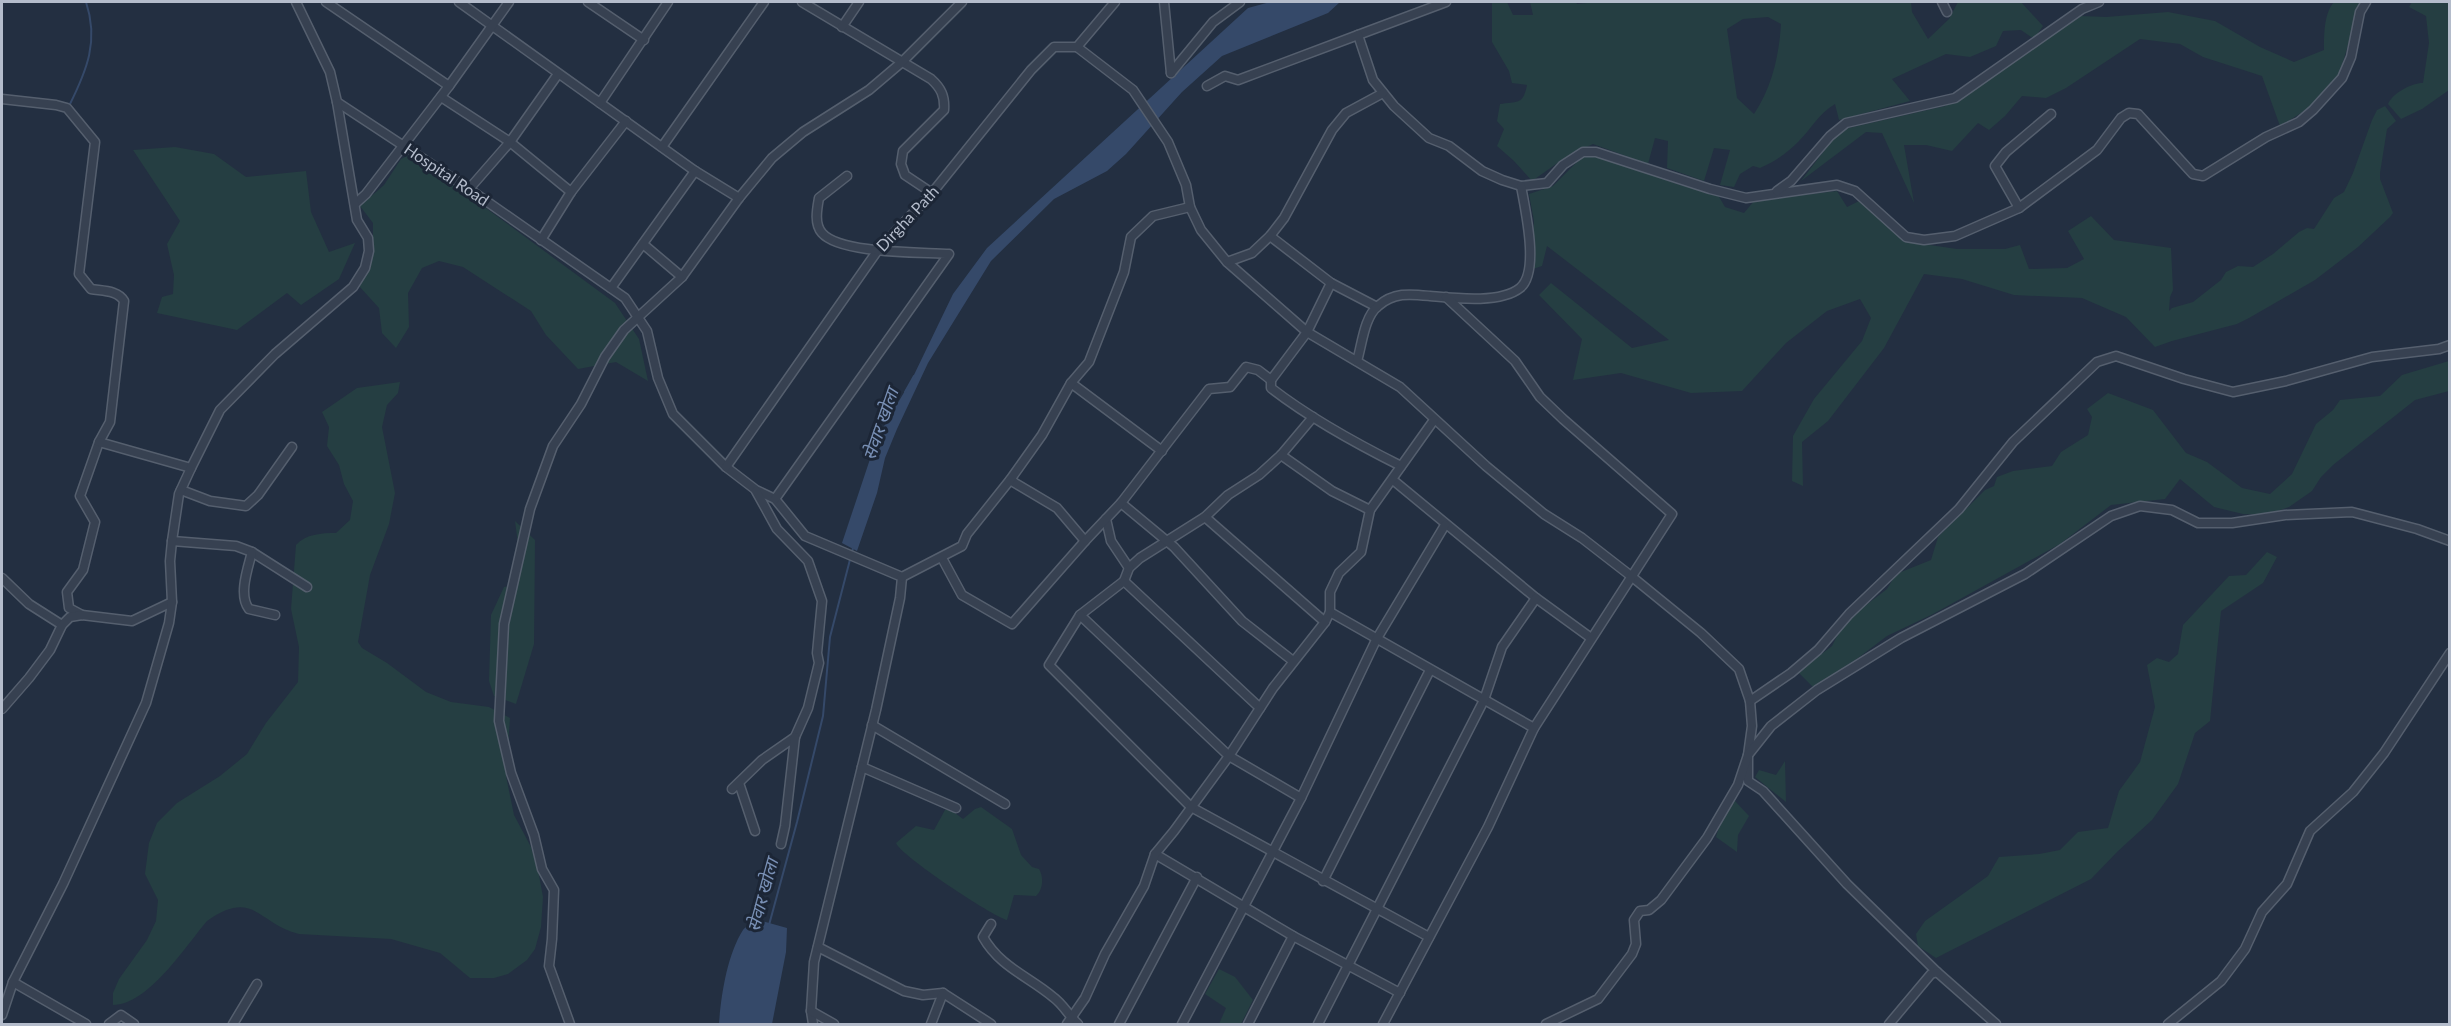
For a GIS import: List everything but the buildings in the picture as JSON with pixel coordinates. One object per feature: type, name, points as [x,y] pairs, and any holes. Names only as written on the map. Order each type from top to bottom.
[{"type":"street","points":[[2,1015],[13,982],[63,884],[146,703],[169,623],[172,602],[170,561],[172,541],[181,490],[191,468],[220,410],[275,354],[353,286],[364,268],[369,251],[368,238],[357,220],[338,102],[330,72],[296,2]]},
{"type":"street","points":[[326,2],[449,86]]},
{"type":"street","points":[[459,2],[695,171],[739,198]]},
{"type":"street","points":[[355,204],[366,194],[441,97],[509,2]]},
{"type":"street","points":[[588,2],[644,40]]},
{"type":"street","points":[[600,103],[668,2]]},
{"type":"street","points":[[662,147],[765,2]]},
{"type":"street","points":[[802,2],[931,79],[941,88],[945,100],[944,110],[903,151],[901,164],[905,175],[932,193]]},
{"type":"street","points":[[842,27],[859,2]]},
{"type":"street","points":[[570,1024],[549,966],[554,890],[542,869],[534,835],[511,773],[499,720],[504,624],[530,509],[553,446],[581,404],[605,357],[624,330],[682,277],[739,198],[772,158],[803,132],[869,90],[902,62],[962,2]]},
{"type":"street","points":[[1115,2],[1077,47],[1133,90],[1168,141],[1186,185],[1190,207],[1201,230],[1227,262],[1307,332],[1400,387],[1486,466],[1544,514],[1582,538],[1631,576],[1701,633],[1739,669],[1750,701],[1752,726],[1748,755],[1748,781],[1763,791],[1847,884],[1937,972],[1996,1024]]},
{"type":"street","points":[[1164,2],[1171,73],[1213,22],[1240,2]]},
{"type":"street","points":[[1207,86],[1225,76],[1238,80],[1446,2]]},
{"type":"street","points":[[1942,2],[1947,12]]},
{"type":"street","points":[[1774,193],[1791,181],[1830,136],[1846,123],[1955,98],[2082,9],[2099,2]]},
{"type":"street","points":[[1358,35],[1373,80],[1383,93],[1428,138],[1449,146],[1482,171],[1502,180],[1521,186],[1547,183],[1563,165],[1583,152],[1596,152],[1710,189],[1746,198],[1837,185],[1855,191],[1906,237],[1924,240],[1955,236],[2019,208],[2097,150],[2121,118],[2129,113],[2138,114],[2193,174],[2203,176],[2266,137],[2299,122],[2313,110],[2342,78],[2351,57],[2360,12],[2366,2]]},
{"type":"street","name":"Dirgha Path","points":[[726,467],[878,250],[932,193],[1039,62],[1054,47],[1077,47]]},
{"type":"street","points":[[469,189],[510,142],[558,74]]},
{"type":"street","points":[[1227,262],[1252,253],[1270,236],[1284,218],[1332,130],[1346,113],[1383,93]]},
{"type":"street","points":[[441,97],[510,142],[571,192]]},
{"type":"street","points":[[2,99],[68,108],[95,142],[79,274],[90,289],[121,295],[124,301],[110,422],[99,442],[80,496],[95,522],[83,570],[67,592],[69,608],[82,615]]},
{"type":"street","name":"Hospital Road","points":[[338,102],[469,189],[625,298],[647,331],[658,378],[673,414],[726,467],[756,490]]},
{"type":"street","points":[[2019,208],[1995,166],[2006,152],[2051,114]]},
{"type":"street","points":[[541,240],[571,192],[626,121]]},
{"type":"street","points":[[611,288],[695,171]]},
{"type":"street","points":[[775,499],[949,254],[878,250],[836,243],[821,233],[816,217],[819,198],[848,176]]},
{"type":"street","points":[[1357,362],[1367,326],[1377,307],[1401,294],[1480,298],[1509,294],[1520,288],[1526,280],[1530,233],[1521,186]]},
{"type":"street","points":[[756,490],[775,499],[805,536],[902,577],[962,546],[967,534],[1042,435],[1071,383],[1089,362],[1124,272],[1131,237],[1154,216],[1190,207]]},
{"type":"street","points":[[1270,236],[1331,283],[1377,307]]},
{"type":"street","points":[[644,244],[682,277]]},
{"type":"street","points":[[1331,283],[1307,332],[1271,380],[1271,388],[1362,447],[1401,466]]},
{"type":"street","points":[[1383,1024],[1488,827],[1534,728],[1672,514],[1540,397],[1515,361],[1446,297]]},
{"type":"street","points":[[1750,701],[1791,673],[1818,650],[1849,614],[1959,509],[2013,442],[2097,362],[2116,357],[2233,392],[2286,381],[2372,357],[2439,349],[2450,345]]},
{"type":"street","points":[[942,558],[962,595],[1012,624],[1121,503],[1209,389],[1230,387],[1246,367],[1258,370],[1271,380]]},
{"type":"street","points":[[1071,383],[1162,451]]},
{"type":"street","points":[[1313,417],[1281,455],[1259,475],[1228,495],[1205,517],[1140,558],[1129,568],[1124,581],[1080,615],[1049,665],[1191,807],[1271,853],[1429,937]]},
{"type":"street","points":[[991,924],[983,937],[991,951],[1004,964],[1055,998],[1072,1022],[1144,886],[1155,854],[1229,756],[1293,661],[1325,622],[1330,612],[1330,592],[1339,573],[1361,552],[1370,510],[1434,420]]},
{"type":"street","points":[[99,442],[191,468]]},
{"type":"street","points":[[181,490],[210,501],[246,506],[258,495],[292,447]]},
{"type":"street","points":[[1281,455],[1332,491],[1370,510]]},
{"type":"street","points":[[1010,480],[1057,508],[1085,541]]},
{"type":"street","points":[[1393,480],[1445,525],[1591,638]]},
{"type":"street","points":[[756,490],[777,529],[808,561],[822,601],[818,674],[808,708],[795,737],[781,844]]},
{"type":"street","points":[[1121,503],[1166,542],[1242,621],[1293,661]]},
{"type":"street","points":[[1546,1024],[1598,999],[1632,954],[1636,944],[1634,920],[1640,911],[1649,910],[1661,900],[1707,838],[1738,785],[1748,755],[1771,726],[1817,690],[1901,638],[2025,574],[2111,516],[2140,506],[2172,510],[2198,523],[2232,523],[2285,515],[2352,512],[2417,529],[2450,541]]},
{"type":"street","points":[[1205,517],[1325,622]]},
{"type":"street","points":[[1106,519],[1111,541],[1129,568]]},
{"type":"street","points":[[1182,1024],[1301,798],[1376,640],[1445,525]]},
{"type":"street","points":[[172,541],[236,546],[252,552],[307,587]]},
{"type":"street","points":[[252,552],[245,581],[246,606],[249,609],[275,615]]},
{"type":"street","points":[[813,1024],[811,1011],[814,962],[872,725],[900,598],[902,577]]},
{"type":"street","points":[[2,578],[30,604],[62,625]]},
{"type":"street","points":[[1124,581],[1260,708]]},
{"type":"street","points":[[1318,1024],[1484,700],[1502,647],[1536,597]]},
{"type":"street","points":[[2,709],[30,678],[50,650],[62,625],[70,617],[82,615],[132,621],[172,602]]},
{"type":"street","points":[[1330,612],[1534,728]]},
{"type":"street","points":[[1080,615],[1229,756],[1301,798]]},
{"type":"street","points":[[2168,1024],[2221,981],[2245,949],[2262,912],[2287,884],[2310,831],[2359,784],[2402,727],[2450,653]]},
{"type":"street","points":[[1323,881],[1430,670]]},
{"type":"street","points":[[872,725],[1005,804]]},
{"type":"street","points":[[755,831],[735,786],[762,760],[795,737]]},
{"type":"street","points":[[862,767],[956,808]]},
{"type":"street","points":[[1155,854],[1293,936],[1400,993]]},
{"type":"street","points":[[1119,1024],[1197,877]]},
{"type":"street","points":[[1248,1024],[1293,936]]},
{"type":"street","points":[[818,947],[904,991],[923,995],[943,993],[991,1024]]},
{"type":"street","points":[[1889,1024],[1931,974],[1937,972]]},
{"type":"street","points":[[13,982],[86,1024]]},
{"type":"street","points":[[234,1024],[257,984]]},
{"type":"street","points":[[931,1024],[943,993]]},
{"type":"street","points":[[811,1011],[834,1024]]},
{"type":"street","points":[[109,1024],[121,1015],[134,1024]]},
{"type":"green space","points":[[1492,2],[1507,2],[1513,15],[1533,15],[1530,2],[1576,2],[1577,4],[1597,2],[1911,2],[1912,12],[1928,39],[1949,19],[1958,2],[2021,2],[2043,26],[2034,39],[2021,30],[2003,31],[1996,46],[1970,57],[1946,54],[1892,79],[1910,101],[1839,120],[1835,104],[1824,112],[1786,153],[1766,166],[1760,168],[1753,166],[1740,174],[1734,187],[1720,185],[1730,150],[1714,148],[1704,181],[1667,168],[1668,141],[1655,138],[1648,164],[1593,144],[1566,157],[1532,181],[1497,146],[1504,129],[1497,121],[1500,104],[1519,101],[1524,96],[1527,85],[1512,83],[1509,71],[1492,42]],"holes":[[[1768,17],[1781,24],[1774,71],[1766,93],[1754,114],[1737,98],[1727,29],[1743,19]]]},
{"type":"green space","points":[[2334,2],[2361,2],[2339,75],[2311,107],[2280,126],[2262,76],[2203,57],[2180,44],[2140,39],[2066,88],[2046,98],[2022,96],[1989,130],[1978,123],[1952,151],[1926,145],[1904,145],[1914,203],[1882,133],[1866,132],[1801,181],[1840,130],[1945,106],[1975,89],[2031,48],[2081,16],[2106,17],[2168,12],[2215,21],[2260,47],[2294,62],[2324,50],[2326,18]]},
{"type":"green space","points":[[2412,2],[2449,2],[2449,90],[2422,109],[2401,119],[2388,104],[2403,89],[2423,83],[2429,43],[2426,16],[2409,7]]},
{"type":"green space","points":[[2385,106],[2396,121],[2387,129],[2380,179],[2393,213],[2358,247],[2315,280],[2237,324],[2155,347],[2126,317],[2082,298],[2014,295],[1962,279],[1924,274],[1884,348],[1828,421],[1802,442],[1803,486],[1792,481],[1793,436],[1814,399],[1862,341],[1871,318],[1860,299],[1827,311],[1786,343],[1742,391],[1691,393],[1621,373],[1573,380],[1582,339],[1539,295],[1551,283],[1632,348],[1669,340],[1547,246],[1542,266],[1530,270],[1534,221],[1529,194],[1553,186],[1583,156],[1604,158],[1680,185],[1718,195],[1725,207],[1744,213],[1754,201],[1837,191],[1847,207],[1861,200],[1909,242],[1957,249],[2005,249],[2020,245],[2029,269],[2067,268],[2084,259],[2068,231],[2091,216],[2114,240],[2171,248],[2173,290],[2169,311],[2193,302],[2221,280],[2226,272],[2238,266],[2253,267],[2299,232],[2307,228],[2314,229],[2334,198],[2344,192],[2372,120],[2377,110]]},
{"type":"green space","points":[[175,147],[214,154],[246,177],[306,171],[311,212],[329,252],[355,243],[339,279],[301,305],[287,293],[237,330],[157,313],[162,297],[173,294],[174,275],[167,244],[180,221],[133,150]]},
{"type":"green space","points":[[407,156],[449,181],[615,303],[639,339],[648,381],[616,362],[578,369],[546,335],[531,311],[463,267],[439,261],[422,268],[408,293],[409,327],[396,348],[382,333],[379,308],[359,286],[373,255],[373,223],[360,206],[384,185],[401,159]]},
{"type":"green space","points":[[2449,361],[2449,391],[2415,400],[2333,465],[2312,491],[2289,507],[2267,515],[2243,514],[2214,507],[2180,479],[2165,499],[2111,505],[2060,544],[1933,614],[1887,636],[1813,687],[1798,672],[1832,646],[1844,622],[1887,589],[1896,574],[1931,560],[1938,537],[1985,490],[1994,486],[1997,477],[2013,471],[2052,466],[2061,452],[2088,435],[2092,417],[2087,409],[2108,393],[2153,410],[2186,453],[2207,462],[2242,488],[2270,494],[2292,474],[2316,424],[2333,410],[2340,400],[2380,396],[2402,375]]},
{"type":"green space","points":[[400,382],[398,393],[387,405],[382,427],[395,493],[389,524],[370,575],[358,642],[362,648],[387,663],[426,692],[451,702],[489,707],[510,718],[506,776],[514,815],[531,847],[543,897],[541,927],[535,949],[527,960],[508,974],[494,978],[470,978],[440,953],[391,939],[299,934],[285,929],[255,911],[235,908],[207,921],[165,973],[139,996],[113,1005],[113,993],[119,979],[147,940],[156,921],[158,900],[145,874],[149,843],[157,823],[177,803],[220,776],[247,754],[266,723],[298,682],[299,647],[291,609],[296,545],[309,536],[336,533],[350,520],[353,501],[344,484],[339,465],[327,446],[329,427],[322,412],[357,388]]},
{"type":"green space","points":[[515,521],[535,540],[534,644],[516,704],[494,696],[489,681],[491,615],[504,587],[516,585],[523,559],[518,544]]},
{"type":"green space","points":[[2267,552],[2277,557],[2263,583],[2221,611],[2210,721],[2195,733],[2178,784],[2152,820],[2091,879],[1936,958],[1918,946],[1916,934],[1925,921],[1988,876],[1999,857],[2060,850],[2078,832],[2108,828],[2119,791],[2140,762],[2155,707],[2147,665],[2157,658],[2169,662],[2178,654],[2183,625],[2229,576],[2246,575]]},
{"type":"green space","points":[[1785,761],[1786,802],[1755,777],[1759,770],[1776,775]]},
{"type":"green space","points":[[1734,800],[1749,816],[1738,835],[1737,852],[1716,837],[1722,817]]},
{"type":"green space","points":[[981,807],[1012,829],[1021,855],[1032,867],[1039,869],[1042,876],[1041,887],[1036,896],[1014,895],[1007,920],[948,885],[913,860],[896,843],[916,826],[934,830],[945,810],[951,810],[963,819]]},
{"type":"green space","points":[[1219,969],[1235,977],[1253,1000],[1241,1024],[1219,1024],[1226,1008],[1205,994]]},
{"type":"water","points":[[1270,2],[1340,2],[1328,13],[1222,56],[1182,92],[1126,154],[1107,171],[1054,199],[991,261],[928,363],[897,429],[885,458],[877,493],[857,551],[842,543],[877,438],[912,379],[953,294],[987,248],[1248,8]]},
{"type":"water","points":[[758,920],[787,928],[786,952],[772,1024],[719,1024],[723,989],[737,940],[746,927]]},
{"type":"waterway","points":[[69,106],[86,68],[91,43],[90,16],[86,2]]},
{"type":"waterway","name":"सेवार खोला","points":[[905,392],[914,376]]},
{"type":"waterway","name":"सेवार खोला","points":[[769,925],[823,716],[830,637],[853,548]]}]
